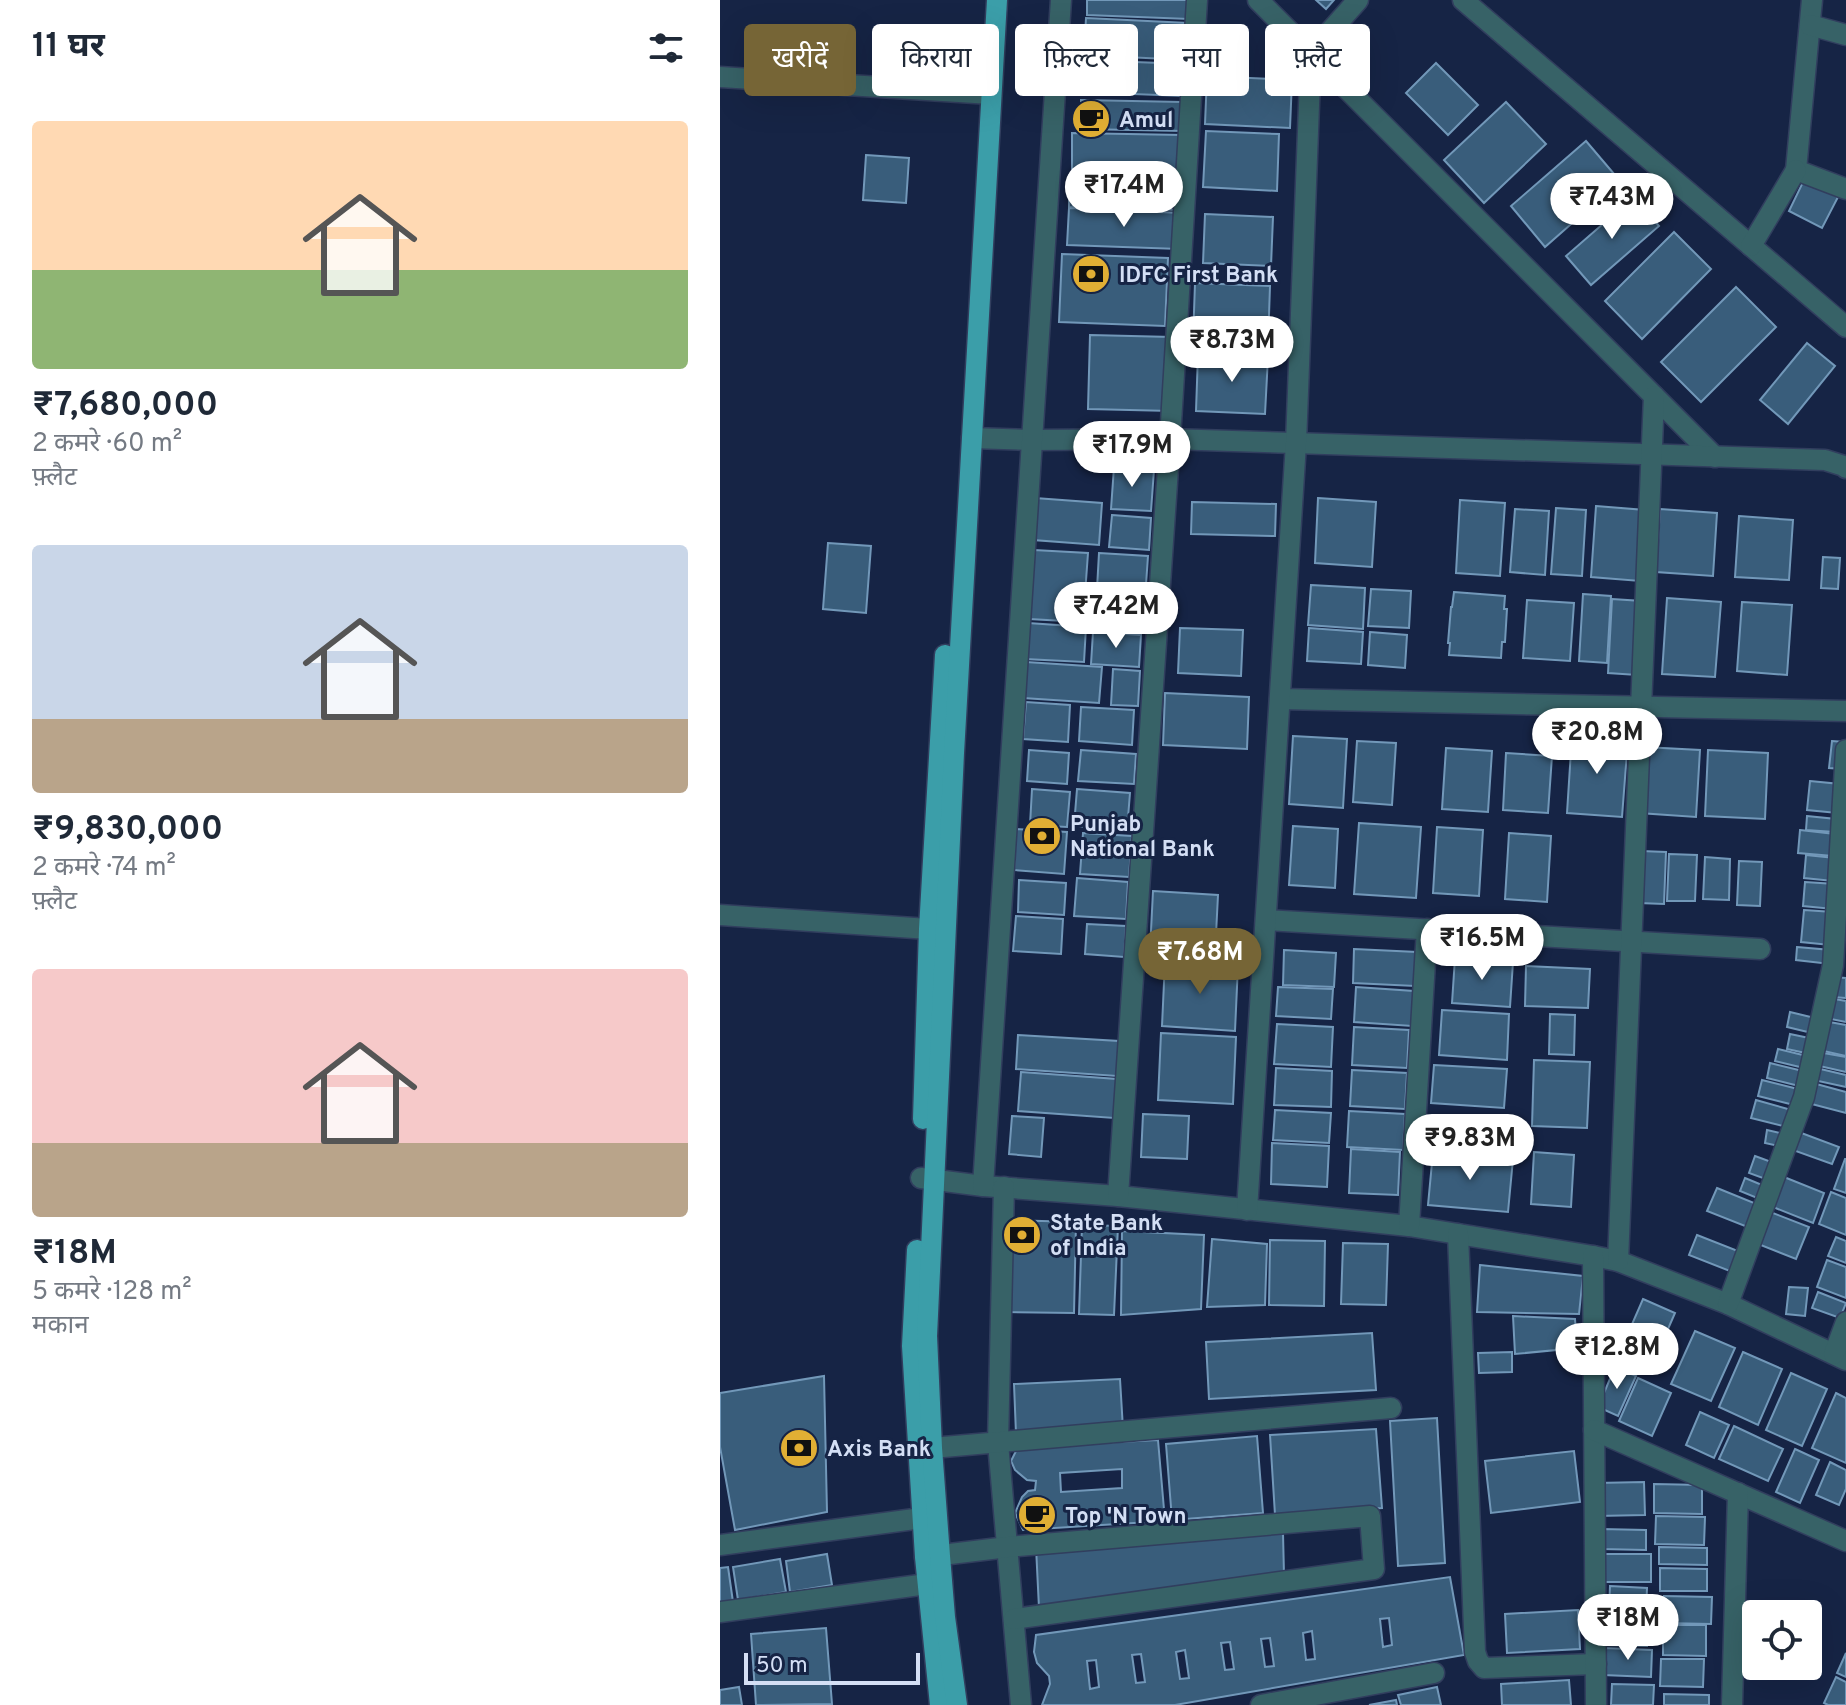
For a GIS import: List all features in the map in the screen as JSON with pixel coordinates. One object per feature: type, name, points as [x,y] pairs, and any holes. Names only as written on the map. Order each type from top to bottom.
[{"type":"main road","points":[[983,0],[984,24]]},
{"type":"main road","points":[[994,24],[997,0]]},
{"type":"main road","points":[[932,1556],[922,1518],[912,1346],[928,1178],[954,753],[972,438],[985,96]]},
{"type":"main road","points":[[957,1705],[932,1556],[932,1448],[927,1336],[929,929],[985,96]]},
{"type":"main road","points":[[935,1583],[940,1705]]},
{"type":"street","points":[[983,1186],[1061,0]]},
{"type":"street","points":[[1118,1196],[1197,0]]},
{"type":"street","points":[[1258,0],[1282,24]]},
{"type":"street","points":[[1337,24],[1358,0]]},
{"type":"street","points":[[1463,0],[1846,327]]},
{"type":"street","points":[[1751,246],[1796,170],[1812,0]]},
{"type":"street","points":[[1810,25],[1846,35]]},
{"type":"street","points":[[720,77],[872,87]]},
{"type":"street","points":[[1247,1210],[1296,443],[1309,96]]},
{"type":"street","points":[[1354,96],[1715,457]]},
{"type":"street","points":[[1796,170],[1846,189]]},
{"type":"street","points":[[1618,1261],[1654,396]]},
{"type":"street","points":[[972,438],[1170,439],[1825,460],[1846,468]]},
{"type":"street","points":[[1280,699],[1846,711]]},
{"type":"street","points":[[1728,1304],[1804,1097],[1833,965],[1846,750]]},
{"type":"street","points":[[720,915],[929,929]]},
{"type":"street","points":[[1266,920],[1760,949]]},
{"type":"street","points":[[1409,1226],[1427,929]]},
{"type":"street","points":[[928,1178],[983,1186],[1118,1196],[1409,1226],[1593,1256],[1618,1261],[1728,1304],[1840,1357],[1846,1322]]},
{"type":"street","points":[[1004,1187],[998,1443],[1021,1705]]},
{"type":"street","points":[[1458,1234],[1478,1661],[1484,1668],[1596,1664]]},
{"type":"street","points":[[1593,1256],[1596,1705]]},
{"type":"street","points":[[932,1448],[1391,1408]]},
{"type":"street","points":[[1594,1430],[1846,1541]]},
{"type":"street","points":[[1732,1705],[1738,1493]]},
{"type":"street","points":[[932,1556],[1370,1516],[1374,1569],[1014,1619]]},
{"type":"street","points":[[720,1545],[922,1518]]},
{"type":"street","points":[[720,1612],[935,1583]]},
{"type":"street","points":[[1261,1705],[1434,1673]]},
{"type":"building","points":[[1087,0],[1190,0],[1189,19],[1087,15]]},
{"type":"building","points":[[1316,0],[1334,0],[1326,9]]},
{"type":"building","points":[[1086,18],[1188,23],[1154,24],[1154,58],[1138,58],[1138,24],[1086,24]]},
{"type":"building","points":[[1138,62],[1154,63],[1154,95],[1138,94]]},
{"type":"building","points":[[1436,63],[1478,105],[1448,135],[1406,93]]},
{"type":"building","points":[[1249,78],[1265,79],[1265,96],[1291,96],[1290,128],[1205,124],[1206,96],[1249,96]]},
{"type":"building","points":[[1081,100],[1183,102],[1183,131],[1081,129]]},
{"type":"building","points":[[1506,102],[1546,144],[1484,203],[1444,160]]},
{"type":"building","points":[[1206,131],[1279,134],[1277,191],[1203,187]]},
{"type":"building","points":[[1072,133],[1183,135],[1182,173],[1072,171]]},
{"type":"building","points":[[1586,141],[1620,181],[1545,247],[1511,206]]},
{"type":"building","points":[[866,155],[909,158],[906,203],[863,200]]},
{"type":"building","points":[[1069,175],[1180,177],[1180,210],[1069,207]]},
{"type":"building","points":[[1804,180],[1838,197],[1822,228],[1789,211]]},
{"type":"building","points":[[1634,197],[1659,226],[1591,285],[1566,256]]},
{"type":"building","points":[[1069,208],[1181,213],[1179,249],[1067,245]]},
{"type":"building","points":[[1205,214],[1273,217],[1271,266],[1203,263]]},
{"type":"building","points":[[1674,232],[1711,269],[1642,339],[1605,301]]},
{"type":"building","points":[[1062,254],[1168,258],[1165,326],[1059,322]]},
{"type":"building","points":[[1195,283],[1270,286],[1268,344],[1193,341]]},
{"type":"building","points":[[1736,287],[1776,327],[1701,402],[1661,362]]},
{"type":"building","points":[[1090,335],[1172,337],[1171,411],[1088,409]]},
{"type":"building","points":[[1807,343],[1835,366],[1788,424],[1760,400]]},
{"type":"building","points":[[1198,354],[1268,357],[1265,414],[1196,411]]},
{"type":"building","points":[[1114,467],[1154,470],[1151,511],[1111,509]]},
{"type":"building","points":[[1035,498],[1102,503],[1099,545],[1033,540]]},
{"type":"building","points":[[1318,498],[1376,502],[1372,567],[1315,563]]},
{"type":"building","points":[[1460,500],[1505,503],[1500,576],[1456,573]]},
{"type":"building","points":[[1192,502],[1276,504],[1275,536],[1191,534]]},
{"type":"building","points":[[1596,506],[1645,510],[1640,581],[1591,577]]},
{"type":"building","points":[[1556,508],[1586,510],[1582,576],[1551,574]]},
{"type":"building","points":[[1515,509],[1549,511],[1545,575],[1510,572]]},
{"type":"building","points":[[1660,509],[1717,513],[1713,576],[1656,572]]},
{"type":"building","points":[[1112,515],[1151,518],[1149,550],[1109,547]]},
{"type":"building","points":[[1739,516],[1793,520],[1789,580],[1735,577]]},
{"type":"building","points":[[828,543],[871,546],[866,613],[823,609]]},
{"type":"building","points":[[1034,550],[1088,553],[1083,622],[1029,619]]},
{"type":"building","points":[[1099,553],[1148,556],[1143,627],[1095,624]]},
{"type":"building","points":[[1823,557],[1840,558],[1838,589],[1821,588]]},
{"type":"building","points":[[1311,585],[1365,588],[1363,629],[1308,625]]},
{"type":"building","points":[[1371,589],[1411,591],[1409,628],[1368,626]]},
{"type":"building","points":[[1454,592],[1505,596],[1505,642],[1502,642],[1501,658],[1449,655]]},
{"type":"building","points":[[1583,594],[1611,596],[1607,663],[1579,661]]},
{"type":"building","points":[[1667,598],[1721,602],[1715,677],[1662,674]]},
{"type":"building","points":[[1612,599],[1642,601],[1637,675],[1608,673]]},
{"type":"building","points":[[1527,600],[1574,603],[1570,661],[1523,658]]},
{"type":"building","points":[[1742,602],[1792,605],[1787,675],[1737,671]]},
{"type":"building","points":[[1028,623],[1086,627],[1084,662],[1025,659]]},
{"type":"building","points":[[1180,628],[1243,630],[1241,676],[1178,673]]},
{"type":"building","points":[[1309,628],[1363,632],[1361,664],[1307,661]]},
{"type":"building","points":[[1093,632],[1141,635],[1139,667],[1091,664]]},
{"type":"building","points":[[1370,632],[1407,635],[1405,668],[1368,665]]},
{"type":"building","points":[[1026,662],[1102,667],[1099,703],[1023,698]]},
{"type":"building","points":[[1113,669],[1140,671],[1138,706],[1111,705]]},
{"type":"building","points":[[1165,693],[1249,697],[1247,749],[1163,745]]},
{"type":"building","points":[[1026,702],[1070,705],[1068,742],[1023,739]]},
{"type":"building","points":[[1081,707],[1134,710],[1132,745],[1079,741]]},
{"type":"building","points":[[1572,735],[1628,739],[1622,817],[1567,813]]},
{"type":"building","points":[[1293,736],[1347,739],[1343,808],[1289,804]]},
{"type":"building","points":[[1357,741],[1396,743],[1392,805],[1353,802]]},
{"type":"building","points":[[1832,741],[1844,742],[1842,769],[1829,768]]},
{"type":"building","points":[[1644,747],[1700,750],[1696,817],[1639,813]]},
{"type":"building","points":[[1446,748],[1492,751],[1488,812],[1442,809]]},
{"type":"building","points":[[1029,750],[1069,753],[1067,784],[1027,781]]},
{"type":"building","points":[[1081,750],[1136,754],[1134,784],[1078,781]]},
{"type":"building","points":[[1708,750],[1768,753],[1765,819],[1705,816]]},
{"type":"building","points":[[1506,753],[1552,756],[1548,813],[1503,810]]},
{"type":"building","points":[[1810,781],[1840,784],[1837,813],[1807,810]]},
{"type":"building","points":[[1032,789],[1070,792],[1067,827],[1030,825]]},
{"type":"building","points":[[1077,789],[1130,793],[1127,830],[1074,826]]},
{"type":"building","points":[[1807,816],[1836,819],[1835,832],[1806,830]]},
{"type":"building","points":[[1359,823],[1421,827],[1416,898],[1354,894]]},
{"type":"building","points":[[1293,826],[1338,829],[1335,888],[1289,885]]},
{"type":"building","points":[[1437,827],[1483,830],[1479,896],[1433,893]]},
{"type":"building","points":[[1016,829],[1067,832],[1064,874],[1014,870]]},
{"type":"building","points":[[1800,830],[1835,834],[1833,856],[1798,853]]},
{"type":"building","points":[[1083,833],[1132,836],[1129,877],[1080,874]]},
{"type":"building","points":[[1509,833],[1551,836],[1547,902],[1505,899]]},
{"type":"building","points":[[1641,851],[1666,852],[1664,904],[1639,903]]},
{"type":"building","points":[[1669,854],[1697,855],[1695,901],[1667,901]]},
{"type":"building","points":[[1806,855],[1835,858],[1833,881],[1804,878]]},
{"type":"building","points":[[1705,857],[1730,859],[1729,900],[1703,899]]},
{"type":"building","points":[[1739,861],[1762,862],[1760,906],[1737,905]]},
{"type":"building","points":[[1077,878],[1128,882],[1126,919],[1074,916]]},
{"type":"building","points":[[1019,880],[1066,883],[1064,915],[1018,912]]},
{"type":"building","points":[[1805,882],[1835,884],[1833,909],[1803,906]]},
{"type":"building","points":[[1153,891],[1218,895],[1215,954],[1150,951]]},
{"type":"building","points":[[1804,910],[1833,912],[1830,945],[1801,942]]},
{"type":"building","points":[[1016,916],[1063,919],[1061,954],[1013,951]]},
{"type":"building","points":[[1087,924],[1126,926],[1124,957],[1085,954]]},
{"type":"building","points":[[1797,947],[1831,950],[1830,964],[1796,960]]},
{"type":"building","points":[[1354,949],[1417,952],[1415,986],[1353,983]]},
{"type":"building","points":[[1284,950],[1336,953],[1334,987],[1283,985]]},
{"type":"building","points":[[1455,958],[1513,962],[1510,1007],[1452,1003]]},
{"type":"building","points":[[1165,961],[1238,965],[1235,1031],[1162,1026]]},
{"type":"building","points":[[1526,966],[1590,969],[1588,1008],[1525,1006]]},
{"type":"building","points":[[1834,977],[1846,978],[1846,998],[1832,997]]},
{"type":"building","points":[[1278,987],[1333,989],[1331,1019],[1276,1016]]},
{"type":"building","points":[[1356,987],[1414,991],[1412,1026],[1354,1022]]},
{"type":"building","points":[[1829,998],[1846,1001],[1846,1022],[1826,1018]]},
{"type":"building","points":[[1442,1010],[1509,1014],[1507,1060],[1439,1055]]},
{"type":"building","points":[[1790,1012],[1819,1019],[1816,1034],[1787,1027]]},
{"type":"building","points":[[1550,1014],[1575,1015],[1574,1055],[1549,1054]]},
{"type":"building","points":[[1824,1021],[1846,1025],[1846,1056],[1819,1050]]},
{"type":"building","points":[[1277,1024],[1333,1027],[1331,1067],[1274,1064]]},
{"type":"building","points":[[1354,1027],[1409,1030],[1407,1068],[1352,1065]]},
{"type":"building","points":[[1161,1033],[1236,1037],[1233,1104],[1158,1100]]},
{"type":"building","points":[[1790,1034],[1814,1039],[1810,1054],[1787,1049]]},
{"type":"building","points":[[1018,1035],[1119,1041],[1117,1076],[1016,1069]]},
{"type":"building","points":[[1778,1049],[1811,1057],[1808,1069],[1775,1061]]},
{"type":"building","points":[[1818,1052],[1846,1057],[1846,1072],[1815,1065]]},
{"type":"building","points":[[1534,1060],[1590,1062],[1587,1128],[1532,1126]]},
{"type":"building","points":[[1770,1063],[1807,1072],[1803,1087],[1767,1078]]},
{"type":"building","points":[[1434,1065],[1507,1069],[1504,1108],[1431,1103]]},
{"type":"building","points":[[1812,1067],[1846,1075],[1846,1087],[1809,1079]]},
{"type":"building","points":[[1276,1068],[1332,1071],[1331,1107],[1274,1105]]},
{"type":"building","points":[[1352,1070],[1407,1073],[1405,1109],[1350,1106]]},
{"type":"building","points":[[1021,1072],[1117,1079],[1114,1118],[1018,1111]]},
{"type":"building","points":[[1762,1080],[1798,1089],[1794,1105],[1758,1096]]},
{"type":"building","points":[[1809,1082],[1846,1092],[1846,1113],[1804,1102]]},
{"type":"building","points":[[1756,1100],[1795,1111],[1791,1128],[1751,1118]]},
{"type":"building","points":[[1275,1110],[1331,1113],[1329,1143],[1273,1140]]},
{"type":"building","points":[[1349,1111],[1405,1114],[1403,1150],[1347,1147]]},
{"type":"building","points":[[1143,1114],[1189,1116],[1187,1159],[1141,1157]]},
{"type":"building","points":[[1012,1116],[1044,1118],[1041,1157],[1009,1154]]},
{"type":"building","points":[[1448,1116],[1506,1120],[1503,1152],[1446,1148]]},
{"type":"building","points":[[1767,1130],[1788,1135],[1784,1147],[1765,1143]]},
{"type":"building","points":[[1796,1131],[1839,1147],[1832,1164],[1790,1149]]},
{"type":"building","points":[[1272,1143],[1329,1146],[1327,1187],[1271,1184]]},
{"type":"building","points":[[1351,1149],[1400,1152],[1398,1195],[1349,1193]]},
{"type":"building","points":[[1433,1152],[1513,1159],[1508,1212],[1428,1205]]},
{"type":"building","points":[[1534,1152],[1574,1155],[1571,1207],[1531,1204]]},
{"type":"building","points":[[1755,1156],[1777,1164],[1771,1181],[1749,1173]]},
{"type":"building","points":[[1846,1159],[1846,1193],[1834,1189]]},
{"type":"building","points":[[1779,1175],[1824,1193],[1813,1223],[1768,1205]]},
{"type":"building","points":[[1745,1178],[1767,1187],[1762,1200],[1740,1191]]},
{"type":"building","points":[[1717,1188],[1759,1205],[1750,1228],[1707,1211]]},
{"type":"building","points":[[1831,1192],[1846,1198],[1846,1235],[1819,1224]]},
{"type":"building","points":[[1765,1210],[1809,1227],[1796,1259],[1753,1242]]},
{"type":"building","points":[[1009,1220],[1076,1222],[1074,1313],[1006,1312]]},
{"type":"building","points":[[1082,1225],[1118,1226],[1114,1315],[1079,1314]]},
{"type":"building","points":[[1122,1231],[1204,1235],[1201,1309],[1121,1315]]},
{"type":"building","points":[[1697,1235],[1743,1253],[1735,1273],[1689,1255]]},
{"type":"building","points":[[1836,1237],[1846,1241],[1846,1263],[1828,1256]]},
{"type":"building","points":[[1212,1239],[1267,1244],[1265,1305],[1207,1307]]},
{"type":"building","points":[[1270,1240],[1325,1241],[1324,1306],[1269,1305]]},
{"type":"building","points":[[1343,1243],[1388,1244],[1386,1305],[1341,1304]]},
{"type":"building","points":[[1827,1260],[1846,1267],[1846,1298],[1817,1287]]},
{"type":"building","points":[[1480,1265],[1583,1276],[1579,1314],[1477,1312]]},
{"type":"building","points":[[1789,1287],[1808,1288],[1805,1316],[1786,1314]]},
{"type":"building","points":[[1818,1292],[1846,1303],[1840,1318],[1812,1308]]},
{"type":"building","points":[[1643,1299],[1675,1313],[1651,1368],[1619,1354]]},
{"type":"building","points":[[1513,1316],[1575,1319],[1577,1348],[1515,1354]]},
{"type":"building","points":[[1695,1331],[1735,1348],[1711,1401],[1671,1384]]},
{"type":"building","points":[[1372,1333],[1376,1390],[1209,1399],[1206,1342]]},
{"type":"building","points":[[1512,1352],[1512,1372],[1479,1373],[1478,1353]]},
{"type":"building","points":[[1743,1352],[1782,1369],[1758,1425],[1719,1407]]},
{"type":"building","points":[[1615,1367],[1636,1376],[1618,1416],[1598,1407]]},
{"type":"building","points":[[1791,1373],[1827,1389],[1802,1446],[1766,1430]]},
{"type":"building","points":[[824,1376],[827,1512],[735,1530],[720,1447],[720,1393]]},
{"type":"building","points":[[1638,1378],[1671,1393],[1652,1436],[1619,1421]]},
{"type":"building","points":[[1120,1379],[1123,1429],[1016,1434],[1014,1384]]},
{"type":"building","points":[[1836,1393],[1846,1398],[1846,1463],[1812,1448]]},
{"type":"building","points":[[1700,1412],[1729,1425],[1714,1458],[1686,1445]]},
{"type":"building","points":[[1437,1418],[1445,1563],[1398,1566],[1390,1421]]},
{"type":"building","points":[[1734,1426],[1783,1449],[1768,1481],[1719,1459]]},
{"type":"building","points":[[1376,1429],[1382,1508],[1275,1515],[1270,1435]]},
{"type":"building","points":[[1257,1436],[1263,1513],[1172,1520],[1166,1444]]},
{"type":"building","points":[[1158,1440],[1165,1521],[1023,1530],[1015,1513],[1022,1497],[1028,1491],[1035,1490],[1036,1481],[1027,1480],[1015,1470],[1011,1461],[1018,1447]],"holes":[[[1122,1469],[1122,1488],[1061,1492],[1060,1473]]]},
{"type":"building","points":[[1795,1449],[1819,1460],[1800,1503],[1776,1492]]},
{"type":"building","points":[[1574,1451],[1580,1502],[1491,1513],[1485,1461]]},
{"type":"building","points":[[1830,1462],[1846,1470],[1846,1489],[1839,1505],[1816,1495]]},
{"type":"building","points":[[1644,1482],[1645,1515],[1597,1516],[1596,1483]]},
{"type":"building","points":[[1654,1484],[1702,1485],[1702,1514],[1654,1513]]},
{"type":"building","points":[[1656,1516],[1705,1517],[1704,1545],[1655,1544]]},
{"type":"building","points":[[1601,1529],[1646,1530],[1646,1550],[1600,1549]]},
{"type":"building","points":[[1283,1533],[1284,1575],[1039,1608],[1036,1547]]},
{"type":"building","points":[[1659,1547],[1707,1548],[1707,1565],[1659,1564]]},
{"type":"building","points":[[827,1554],[832,1585],[790,1592],[786,1561]]},
{"type":"building","points":[[1600,1554],[1651,1554],[1651,1582],[1600,1582]]},
{"type":"building","points":[[780,1559],[786,1592],[738,1600],[733,1567]]},
{"type":"building","points":[[728,1567],[733,1602],[720,1604],[720,1568]]},
{"type":"building","points":[[1660,1568],[1707,1569],[1707,1591],[1660,1591]]},
{"type":"building","points":[[1450,1577],[1464,1655],[1175,1705],[1042,1705],[1050,1684],[1049,1676],[1037,1663],[1034,1652],[1036,1635]],"holes":[[[1389,1618],[1392,1645],[1383,1647],[1380,1619]],[[1312,1631],[1315,1659],[1306,1660],[1303,1633]],[[1270,1638],[1274,1666],[1265,1667],[1261,1639]],[[1230,1642],[1234,1669],[1225,1670],[1221,1643]],[[1185,1650],[1189,1678],[1180,1679],[1176,1652]],[[1141,1654],[1145,1682],[1136,1683],[1132,1655]],[[1096,1660],[1099,1687],[1090,1689],[1087,1661]]]},
{"type":"building","points":[[1610,1586],[1647,1588],[1646,1613],[1609,1612]]},
{"type":"building","points":[[1664,1596],[1712,1597],[1711,1624],[1663,1623]]},
{"type":"building","points":[[1578,1610],[1580,1649],[1507,1653],[1505,1614]]},
{"type":"building","points":[[1600,1616],[1648,1617],[1647,1646],[1600,1645]]},
{"type":"building","points":[[1663,1625],[1706,1625],[1706,1656],[1663,1655]]},
{"type":"building","points":[[826,1628],[832,1704],[756,1705],[751,1634]]},
{"type":"building","points":[[1604,1648],[1652,1650],[1651,1677],[1603,1675]]},
{"type":"building","points":[[1846,1653],[1846,1677],[1837,1673]]},
{"type":"building","points":[[1661,1659],[1704,1659],[1703,1687],[1660,1686]]},
{"type":"building","points":[[1836,1677],[1846,1682],[1846,1705],[1824,1703]]},
{"type":"building","points":[[1569,1680],[1571,1705],[1502,1705],[1501,1684]]},
{"type":"building","points":[[1612,1684],[1654,1685],[1653,1705],[1611,1705]]},
{"type":"building","points":[[739,1687],[742,1705],[720,1705],[720,1690]]},
{"type":"building","points":[[1437,1687],[1441,1705],[1401,1705],[1398,1695]]},
{"type":"building","points":[[1664,1694],[1709,1695],[1709,1705],[1664,1705]]},
{"type":"building","points":[[1396,1700],[1397,1705],[1369,1705]]},
{"type":"place","name":"Amul","points":[[1091,119]]},
{"type":"place","name":"IDFC First Bank","points":[[1091,274]]},
{"type":"place","name":"Punjab National Bank","points":[[1042,836]]},
{"type":"place","name":"State Bank of India","points":[[1022,1235]]},
{"type":"place","name":"Axis Bank","points":[[799,1448]]},
{"type":"place","name":"Top 'N Town","points":[[1037,1515]]}]
